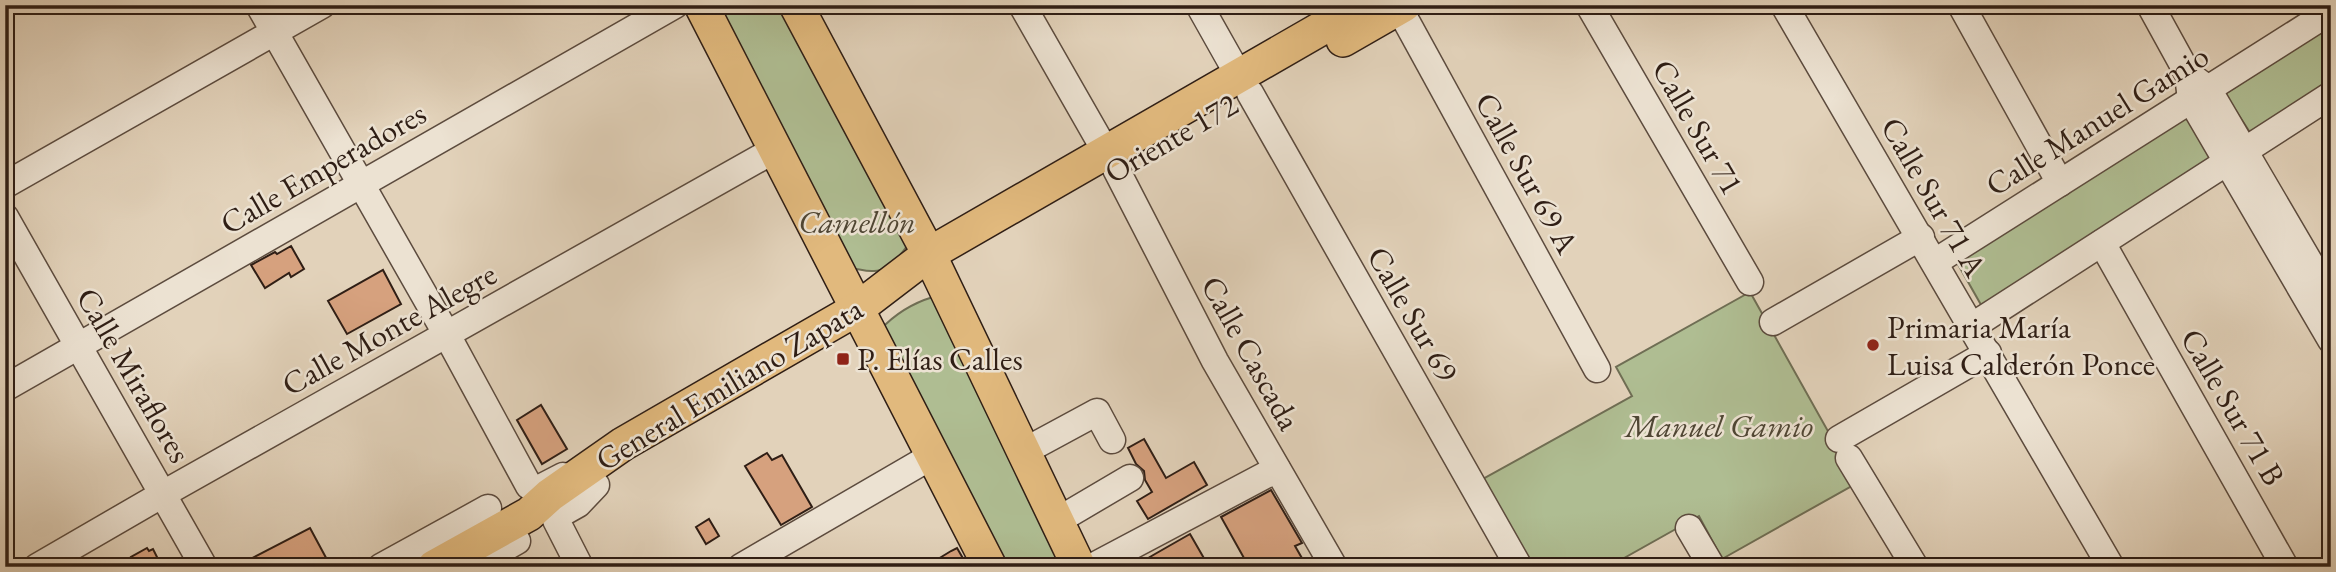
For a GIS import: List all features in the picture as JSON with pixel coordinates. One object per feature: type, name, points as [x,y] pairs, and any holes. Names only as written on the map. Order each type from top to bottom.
[{"type":"main road","points":[[701,5],[990,567]]},
{"type":"main road","points":[[796,5],[934,263],[1079,567]]},
{"type":"main road","name":"Oriente 172","points":[[1244,85],[1362,5]]},
{"type":"main road","name":"Oriente 172","points":[[934,263],[1244,85],[1402,7]]},
{"type":"main road","name":"General Emiliano Zapata","points":[[454,562],[534,525],[555,508],[862,318],[934,263]]},
{"type":"main road","name":"General Emiliano Zapata","points":[[534,525],[550,495],[623,444],[862,318]]},
{"type":"street","points":[[259,5],[447,335],[531,489],[541,488],[623,444]]},
{"type":"street","points":[[5,185],[322,5]]},
{"type":"street","name":"Calle Emperadores","points":[[5,388],[675,5]]},
{"type":"street","name":"Calle Cascada","points":[[1022,5],[1111,161],[1214,361],[1334,567]]},
{"type":"street","name":"Calle Sur 69","points":[[1199,5],[1520,567]]},
{"type":"street","name":"Calle Sur 71","points":[[1588,5],[1750,282]]},
{"type":"street","name":"Calle Sur 71 A","points":[[1784,5],[2111,567]]},
{"type":"street","points":[[1961,5],[2060,183]]},
{"type":"street","points":[[2150,5],[2236,156],[2331,299]]},
{"type":"street","name":"Calle Sur 69 A","points":[[1402,7],[1597,369]]},
{"type":"street","name":"Calle Manuel Gamio","points":[[1935,262],[2060,183],[2196,88],[2331,11]]},
{"type":"street","points":[[1971,327],[2331,95]]},
{"type":"street","name":"Calle Monte Alegre","points":[[37,567],[774,150]]},
{"type":"street","points":[[2236,156],[2331,340]]},
{"type":"street","name":"Calle Miraflores","points":[[5,217],[204,567]]},
{"type":"street","points":[[1773,322],[1921,237]]},
{"type":"street","name":"Calle Sur 71 B","points":[[2102,243],[2285,567]]},
{"type":"street","points":[[1915,567],[1844,448],[1988,353]]},
{"type":"street","points":[[1023,452],[1097,412],[1112,440]]},
{"type":"street","points":[[741,567],[933,456]]},
{"type":"street","points":[[1092,567],[1277,469]]},
{"type":"street","points":[[1057,522],[1130,478]]},
{"type":"street","points":[[381,567],[488,508]]},
{"type":"street","points":[[534,525],[558,527],[580,567]]},
{"type":"street","points":[[1689,528],[1712,567]]},
{"type":"green space","name":"Camellón","points":[[707,5],[785,5],[907,246],[888,266],[874,271],[845,268]]},
{"type":"green space","points":[[2331,26],[2331,83],[2251,134],[2225,94]]},
{"type":"green space","points":[[2190,109],[2218,159],[1984,310],[1955,259]]},
{"type":"green space","name":"Manuel Gamio","points":[[1750,292],[1857,483],[1722,559],[1699,516],[1608,567],[1531,567],[1483,479],[1632,396],[1616,367]]},
{"type":"green space","points":[[933,297],[1073,567],[997,567],[880,330],[904,310]]},
{"type":"building","points":[[291,246],[304,269],[291,277],[289,273],[265,288],[251,265]]},
{"type":"building","points":[[383,270],[401,304],[347,334],[328,301]]},
{"type":"building","points":[[541,405],[567,449],[542,464],[517,420]]},
{"type":"building","points":[[1144,439],[1166,478],[1194,462],[1207,485],[1148,519],[1137,501],[1152,492],[1145,480],[1144,471],[1136,464],[1128,448]]},
{"type":"building","points":[[767,453],[772,460],[782,455],[812,507],[781,525],[745,466]]},
{"type":"building","points":[[1271,490],[1302,543],[1295,546],[1303,560],[1291,567],[1249,567],[1221,517]]},
{"type":"building","points":[[709,519],[719,536],[706,544],[696,527]]},
{"type":"building","points":[[310,528],[331,567],[235,567]]},
{"type":"building","points":[[1190,534],[1209,567],[1133,567],[1155,554]]},
{"type":"building","points":[[147,548],[149,551],[153,549],[162,567],[136,567],[131,557]]},
{"type":"building","points":[[957,548],[968,567],[925,567],[951,551]]},
{"type":"place","name":"Primaria María Luisa Calderón Ponce","points":[[1873,345]]},
{"type":"place","name":"P. Elías Calles","points":[[843,359]]}]
